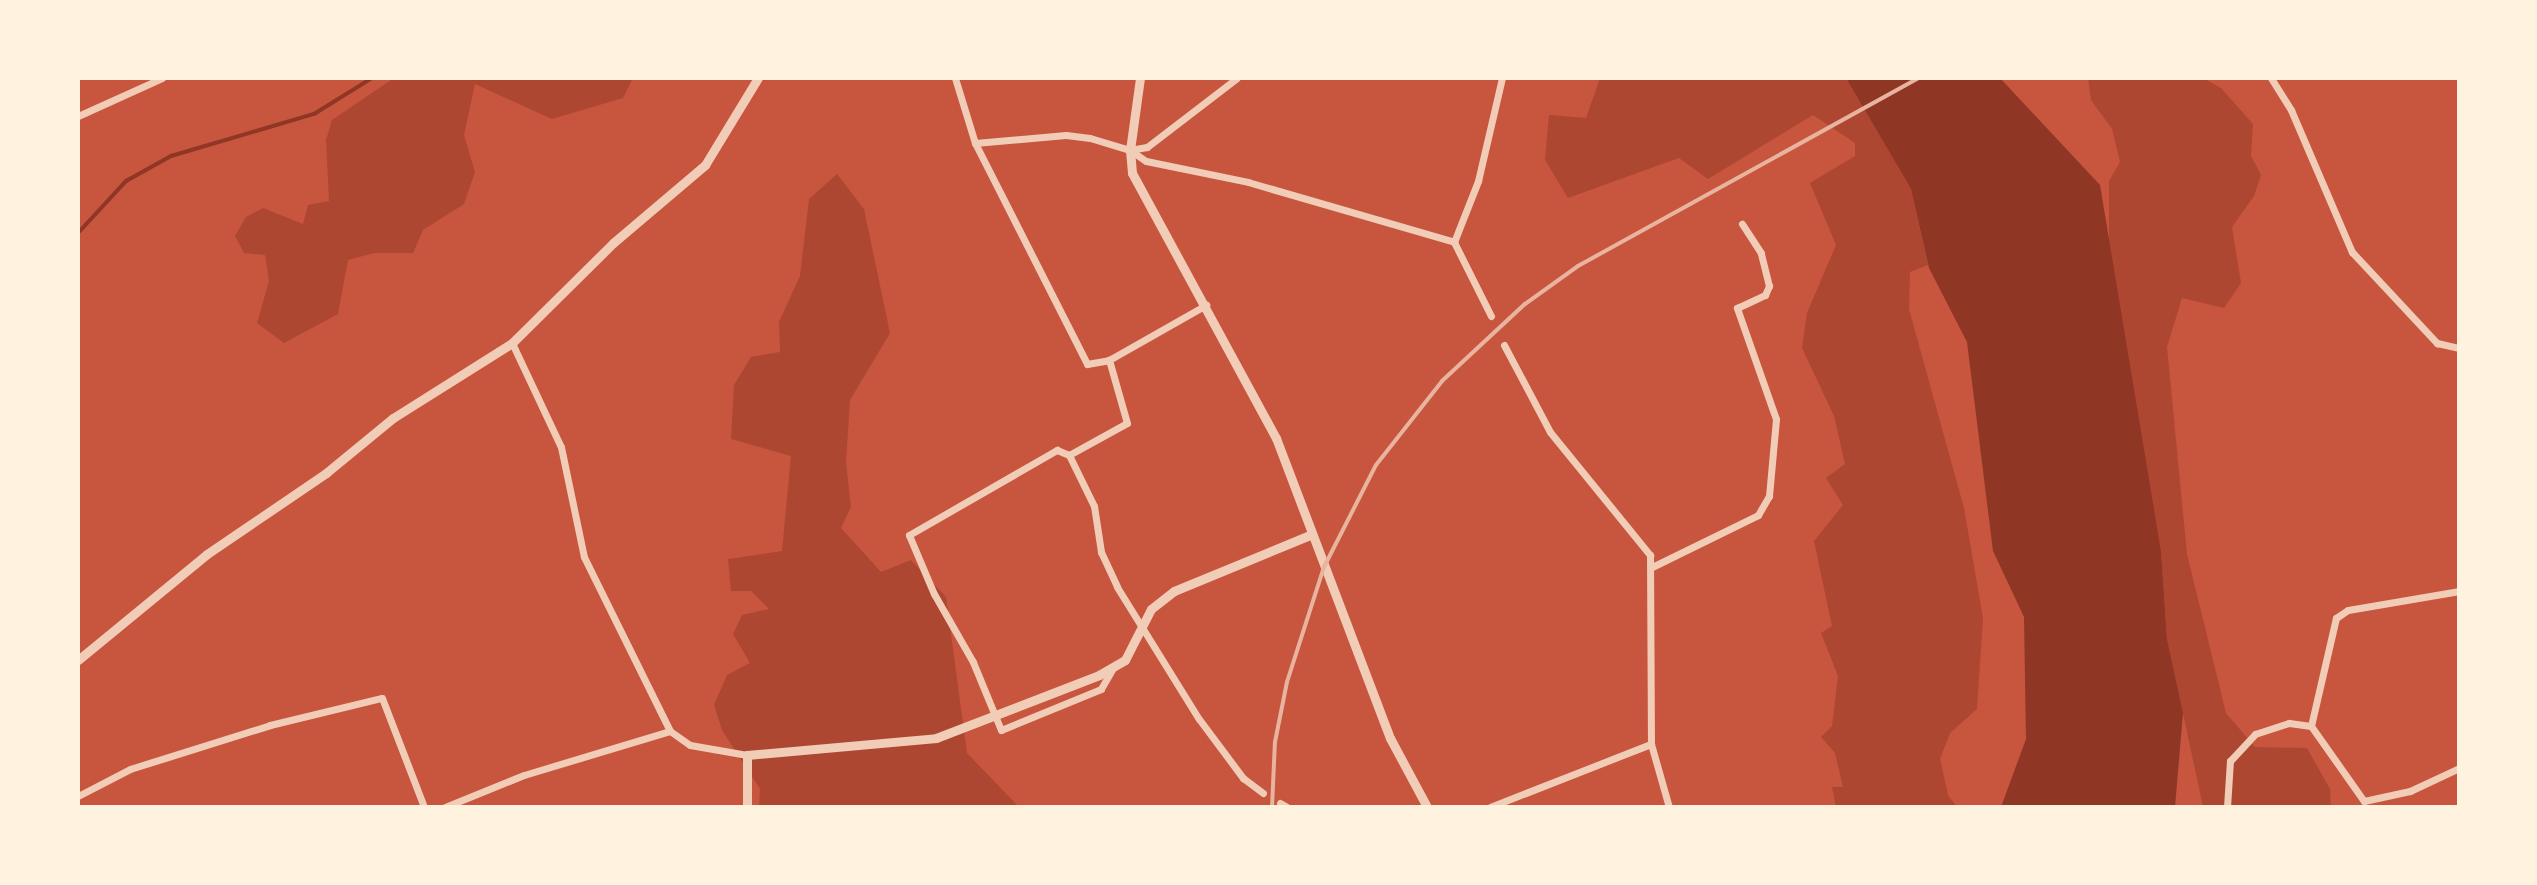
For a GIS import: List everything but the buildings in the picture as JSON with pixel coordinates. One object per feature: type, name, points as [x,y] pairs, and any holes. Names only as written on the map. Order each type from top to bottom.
[{"type":"street","points":[[78,116],[162,78]]},
{"type":"street","points":[[78,660],[207,554],[326,473],[393,418],[512,343],[613,243],[705,165],[758,78]]},
{"type":"street","points":[[955,78],[975,143],[1087,364],[1109,360],[1206,305]]},
{"type":"street","points":[[1140,78],[1130,150],[1143,199],[1206,305],[1276,438],[1390,738],[1427,807]]},
{"type":"street","points":[[1130,150],[1147,147],[1237,78]]},
{"type":"street","points":[[1454,242],[1478,181],[1502,78]]},
{"type":"street","points":[[2271,78],[2291,110],[2352,252],[2437,343],[2459,348]]},
{"type":"street","points":[[975,143],[1066,135],[1130,150],[1146,161],[1248,182],[1454,242],[1491,316]]},
{"type":"street","points":[[1652,567],[1758,515],[1769,496],[1776,419],[1737,308],[1765,295],[1769,286],[1761,253],[1742,224]]},
{"type":"street","points":[[512,343],[561,447],[584,557],[670,731],[690,745],[747,755],[936,738],[1113,668],[1125,660],[1151,609],[1174,591],[1312,534]]},
{"type":"street","points":[[1504,345],[1550,432],[1644,541],[1652,567],[1647,655],[1651,744],[1669,807]]},
{"type":"street","points":[[1069,455],[1127,423],[1109,360]]},
{"type":"street","points":[[1113,668],[1101,689],[1001,730],[973,662],[934,594],[909,535],[1057,450],[1069,455],[1094,506],[1101,552],[1143,626],[1207,731],[1243,778],[1263,793]]},
{"type":"street","points":[[2311,726],[2336,618],[2348,610],[2459,591]]},
{"type":"street","points":[[78,796],[130,769],[270,725],[382,698],[424,807]]},
{"type":"street","points":[[2227,807],[2230,761],[2255,734],[2289,723],[2311,726],[2364,801],[2410,791],[2459,768]]},
{"type":"street","points":[[445,807],[524,775],[670,731]]},
{"type":"street","points":[[1490,807],[1651,744]]},
{"type":"street","points":[[747,755],[747,807]]},
{"type":"shaded area","points":[[394,78],[633,78],[623,98],[552,119],[475,84],[464,135],[475,172],[464,204],[423,230],[413,253],[374,253],[348,260],[338,314],[284,343],[257,323],[269,281],[265,255],[244,253],[235,236],[246,217],[263,208],[303,224],[308,205],[329,201],[326,140],[332,120]]},
{"type":"shaded area","points":[[1600,78],[1846,78],[1911,189],[1928,265],[1910,272],[1909,309],[1964,508],[1983,618],[1977,709],[1950,733],[1940,759],[1948,795],[1957,807],[1836,807],[1832,787],[1843,787],[1835,753],[1821,737],[1832,726],[1838,676],[1821,633],[1832,626],[1814,541],[1843,505],[1826,478],[1845,464],[1834,416],[1802,348],[1807,313],[1836,245],[1810,183],[1855,156],[1855,143],[1813,115],[1708,179],[1679,158],[1568,198],[1545,160],[1549,115],[1586,118]]},
{"type":"shaded area","points":[[1846,78],[2000,78],[2100,185],[2161,551],[2167,639],[2183,713],[2175,807],[2001,807],[2026,739],[2024,617],[1993,551],[1967,342],[1929,268],[1911,189]]},
{"type":"shaded area","points":[[2088,78],[2203,78],[2221,88],[2253,124],[2251,156],[2261,175],[2254,196],[2232,227],[2241,283],[2224,308],[2182,298],[2167,347],[2187,554],[2226,713],[2255,747],[2307,748],[2330,789],[2331,807],[2203,807],[2167,639],[2161,551],[2109,253],[2109,181],[2120,162],[2112,129],[2091,100]]},
{"type":"shaded area","points":[[837,174],[864,209],[890,333],[850,400],[846,462],[851,507],[841,528],[881,572],[911,560],[946,597],[967,753],[1019,807],[759,807],[760,789],[722,730],[714,705],[727,675],[750,663],[733,634],[742,615],[769,609],[751,591],[731,591],[728,559],[782,551],[791,456],[731,439],[734,385],[751,357],[780,352],[779,322],[800,276],[809,199]]},
{"type":"waterway","points":[[78,233],[126,181],[171,156],[314,114],[372,78]]},
{"type":"railway","points":[[1272,807],[1275,742],[1287,682],[1324,567],[1376,465],[1442,381],[1525,304],[1578,266],[1919,78]]}]
